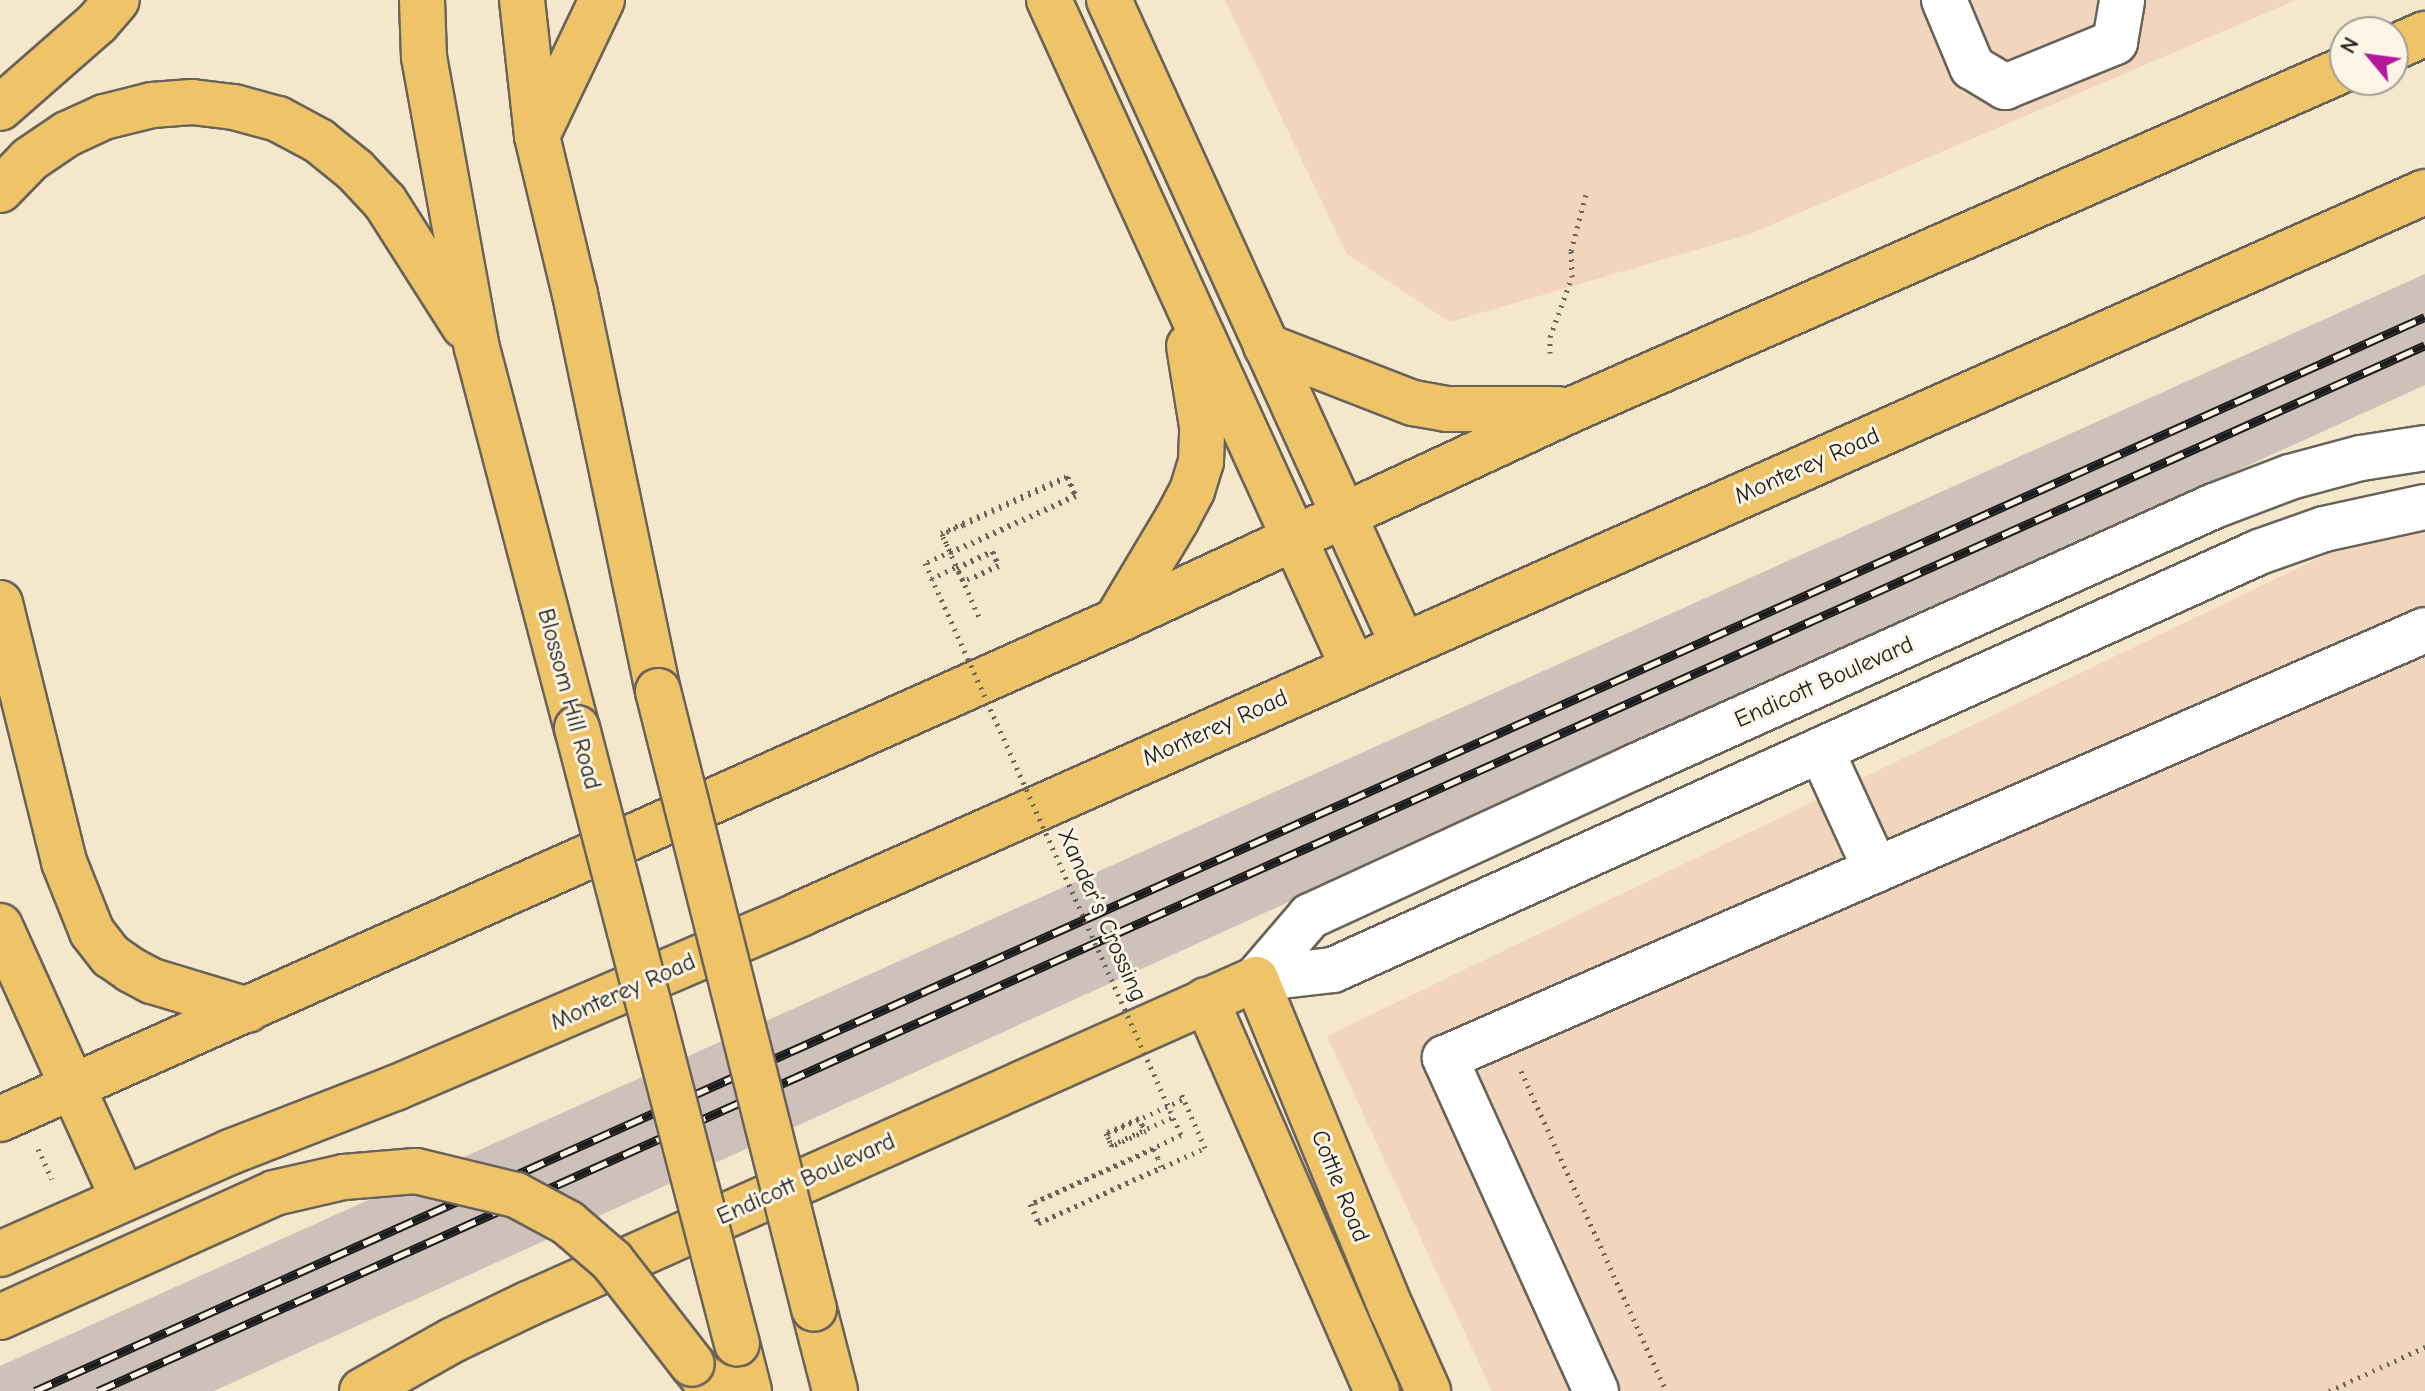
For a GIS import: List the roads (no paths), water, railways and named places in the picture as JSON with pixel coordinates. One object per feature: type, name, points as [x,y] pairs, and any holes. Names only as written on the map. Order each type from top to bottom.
[{"type":"main road","points":[[0,108],[97,23],[117,0]]},
{"type":"main road","name":"Blossom Hill Road","points":[[422,0],[424,57],[477,348],[749,1391]]},
{"type":"main road","points":[[522,0],[537,136],[575,294],[658,691],[835,1391]]},
{"type":"main road","points":[[537,136],[602,0]]},
{"type":"main road","points":[[1049,0],[1353,667]]},
{"type":"main road","points":[[1109,0],[1403,645]]},
{"type":"main road","points":[[0,1119],[1116,621],[1573,409],[2329,76]]},
{"type":"main road","points":[[0,190],[30,159],[67,134],[104,117],[152,105],[192,102],[234,107],[278,119],[319,141],[355,170],[385,202],[477,348]]},
{"type":"main road","name":"Monterey Road","points":[[0,1254],[123,1199],[532,1031],[2425,192]]},
{"type":"main road","points":[[1116,621],[1192,491],[1201,462],[1202,426],[1180,288]]},
{"type":"main road","points":[[1266,346],[1413,403],[1446,409],[1573,409]]},
{"type":"main road","points":[[0,603],[64,862],[92,932],[111,956],[152,981],[248,1010]]},
{"type":"main road","points":[[0,926],[123,1199]]},
{"type":"main road","name":"Endicott Boulevard","points":[[362,1391],[440,1347],[530,1303],[1256,979]]},
{"type":"main road","name":"Cottle Road","points":[[1256,979],[1428,1391]]},
{"type":"main road","name":"Cottle Road","points":[[1206,1000],[1377,1391]]},
{"type":"main road","points":[[0,1317],[274,1193],[344,1177],[416,1171],[516,1195],[568,1223],[612,1261],[703,1378]]},
{"type":"street","points":[[1944,0],[1972,67],[2005,87],[2115,42],[2122,1]]},
{"type":"street","name":"Endicott Boulevard","points":[[1256,979],[1310,916],[1634,767],[2214,506],[2304,473],[2361,458],[2425,448]]},
{"type":"street","name":"Endicott Boulevard","points":[[1256,979],[1333,970],[2259,552],[2324,529],[2425,507]]},
{"type":"street","points":[[1596,1391],[1445,1058],[2425,630]]},
{"type":"street","points":[[1821,750],[1876,870]]},
{"type":"railway","points":[[35,1391],[2425,317]]},
{"type":"railway","points":[[98,1391],[2425,345]]}]
